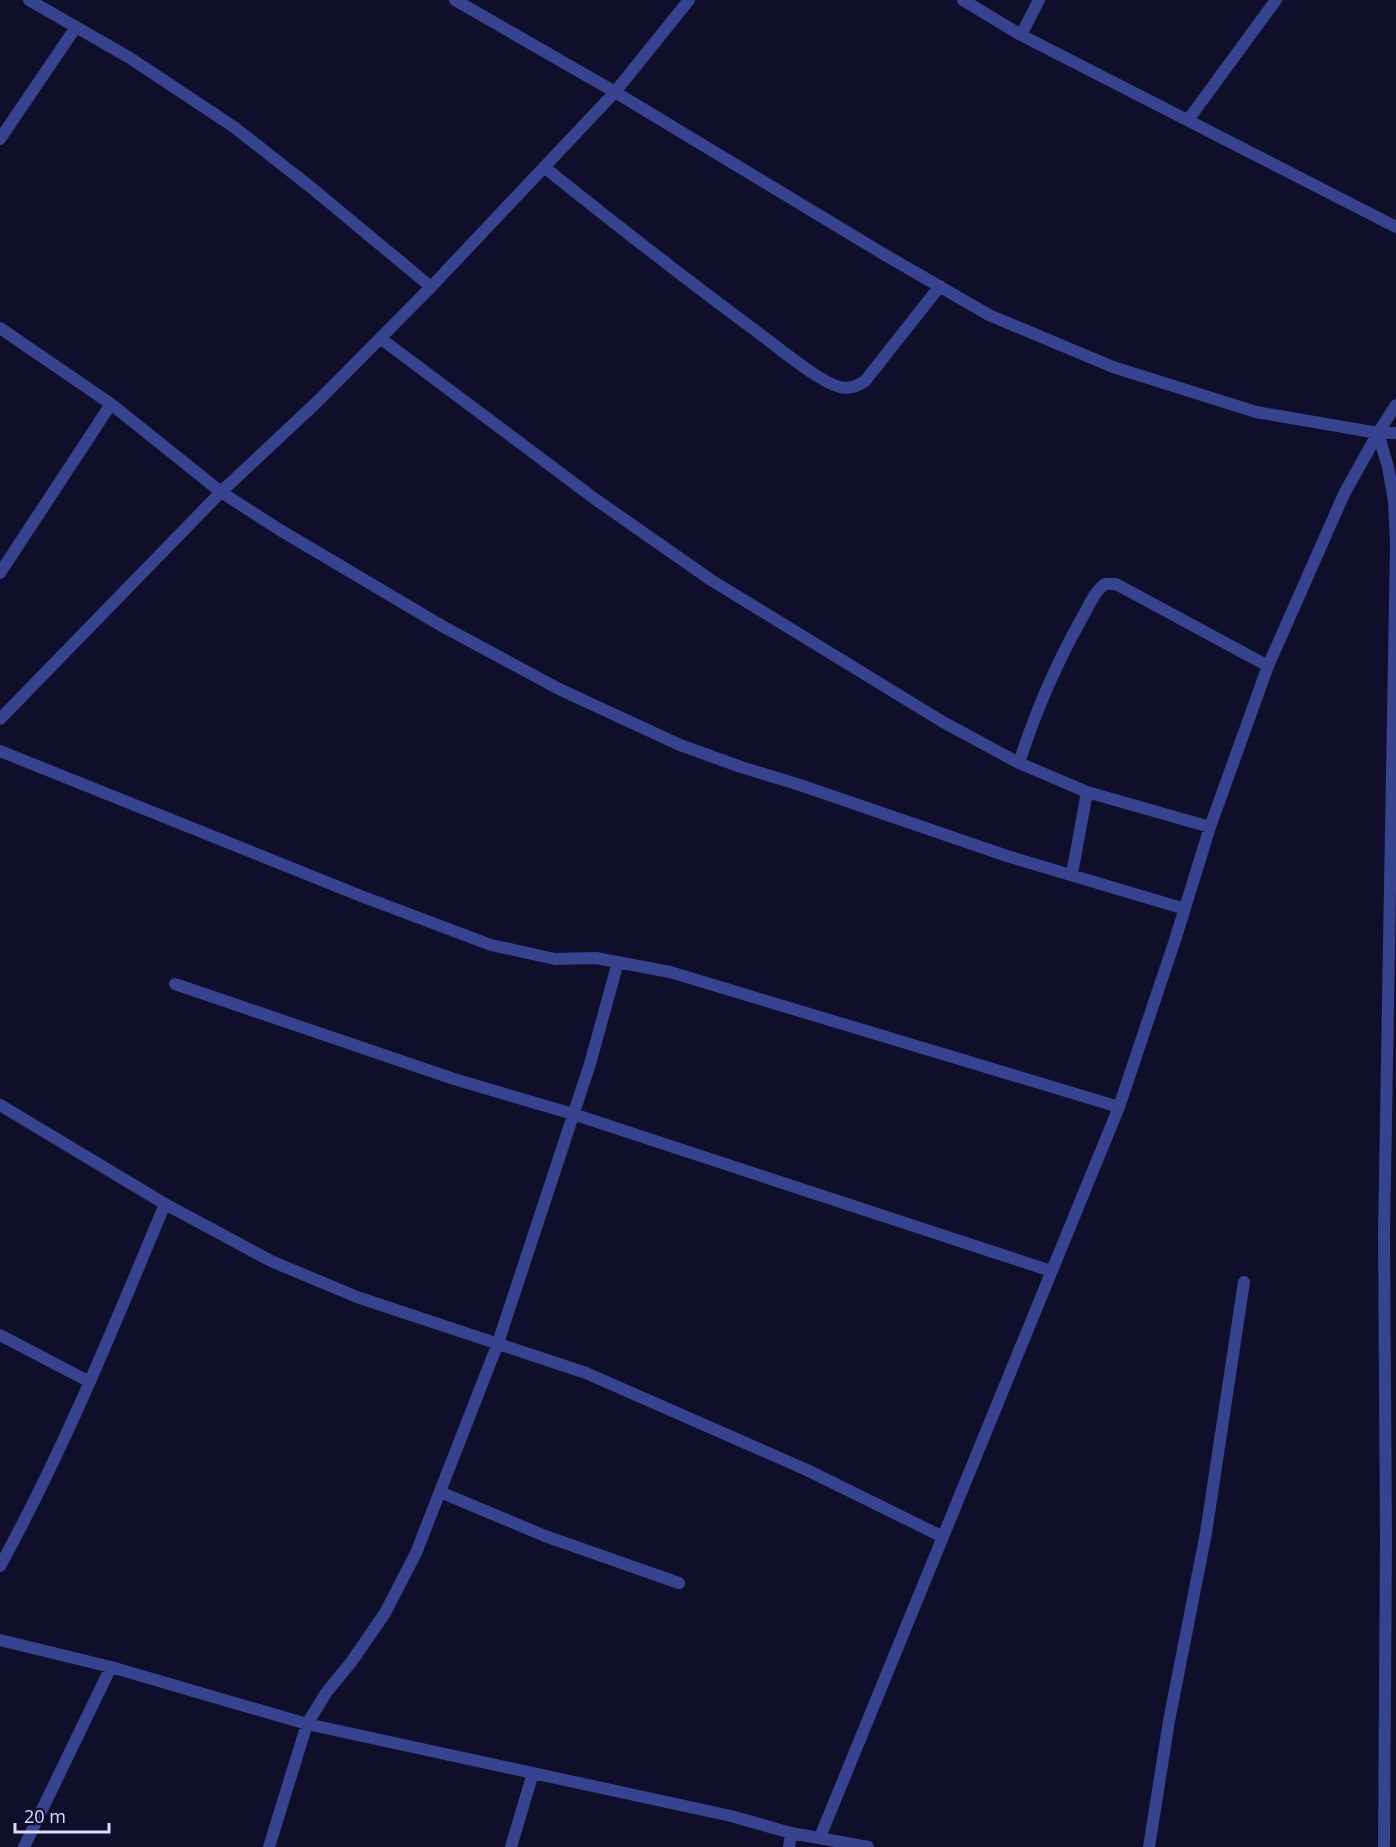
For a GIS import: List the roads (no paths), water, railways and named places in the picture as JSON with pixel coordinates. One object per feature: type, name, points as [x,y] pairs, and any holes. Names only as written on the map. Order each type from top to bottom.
[{"type":"street","points":[[29,0],[130,58],[234,127],[431,287]]},
{"type":"street","points":[[455,0],[615,92],[989,315],[1113,367],[1257,412],[1378,433],[1396,433]]},
{"type":"street","points":[[0,719],[221,492],[317,402],[431,287],[615,92],[689,0]]},
{"type":"street","points":[[963,0],[1021,35],[1396,227]]},
{"type":"street","points":[[1021,35],[1039,0]]},
{"type":"street","points":[[1188,120],[1276,0]]},
{"type":"street","points":[[0,140],[76,27]]},
{"type":"street","points":[[544,167],[705,293],[809,370],[840,387],[859,385],[865,381],[940,286]]},
{"type":"street","points":[[0,328],[111,404],[221,492],[280,530],[452,631],[558,689],[670,740],[741,767],[797,783],[1007,856],[1185,909]]},
{"type":"street","points":[[380,338],[595,499],[711,580],[943,722],[1019,763],[1087,792],[1210,827]]},
{"type":"street","points":[[0,573],[111,404]]},
{"type":"street","points":[[820,1837],[1119,1107],[1210,827],[1268,666],[1344,494],[1396,405]]},
{"type":"street","points":[[1378,433],[1388,467],[1394,501],[1396,543],[1385,1210],[1390,1314],[1384,1847]]},
{"type":"street","points":[[1019,763],[1030,730],[1068,643],[1095,594],[1105,584],[1116,584],[1268,666]]},
{"type":"street","points":[[0,751],[361,896],[491,945],[555,959],[596,958],[670,972],[1119,1107]]},
{"type":"street","points":[[1072,874],[1087,792]]},
{"type":"street","points":[[269,1847],[307,1724],[385,1613],[416,1553],[498,1343],[590,1064],[618,962]]},
{"type":"street","points":[[175,984],[454,1079],[573,1114],[1051,1271]]},
{"type":"street","points":[[0,1105],[165,1204],[271,1261],[357,1297],[586,1373],[807,1470],[943,1537]]},
{"type":"street","points":[[0,1566],[24,1522],[90,1382],[165,1204]]},
{"type":"street","points":[[1149,1847],[1169,1721],[1206,1533],[1244,1282]]},
{"type":"street","points":[[0,1335],[90,1382]]},
{"type":"street","points":[[440,1491],[545,1536],[679,1583]]},
{"type":"street","points":[[0,1640],[111,1667],[307,1724],[731,1816],[791,1833],[868,1847]]},
{"type":"street","points":[[24,1847],[111,1667]]},
{"type":"street","points":[[511,1847],[533,1773]]},
{"type":"street","points":[[789,1847],[791,1833]]}]
